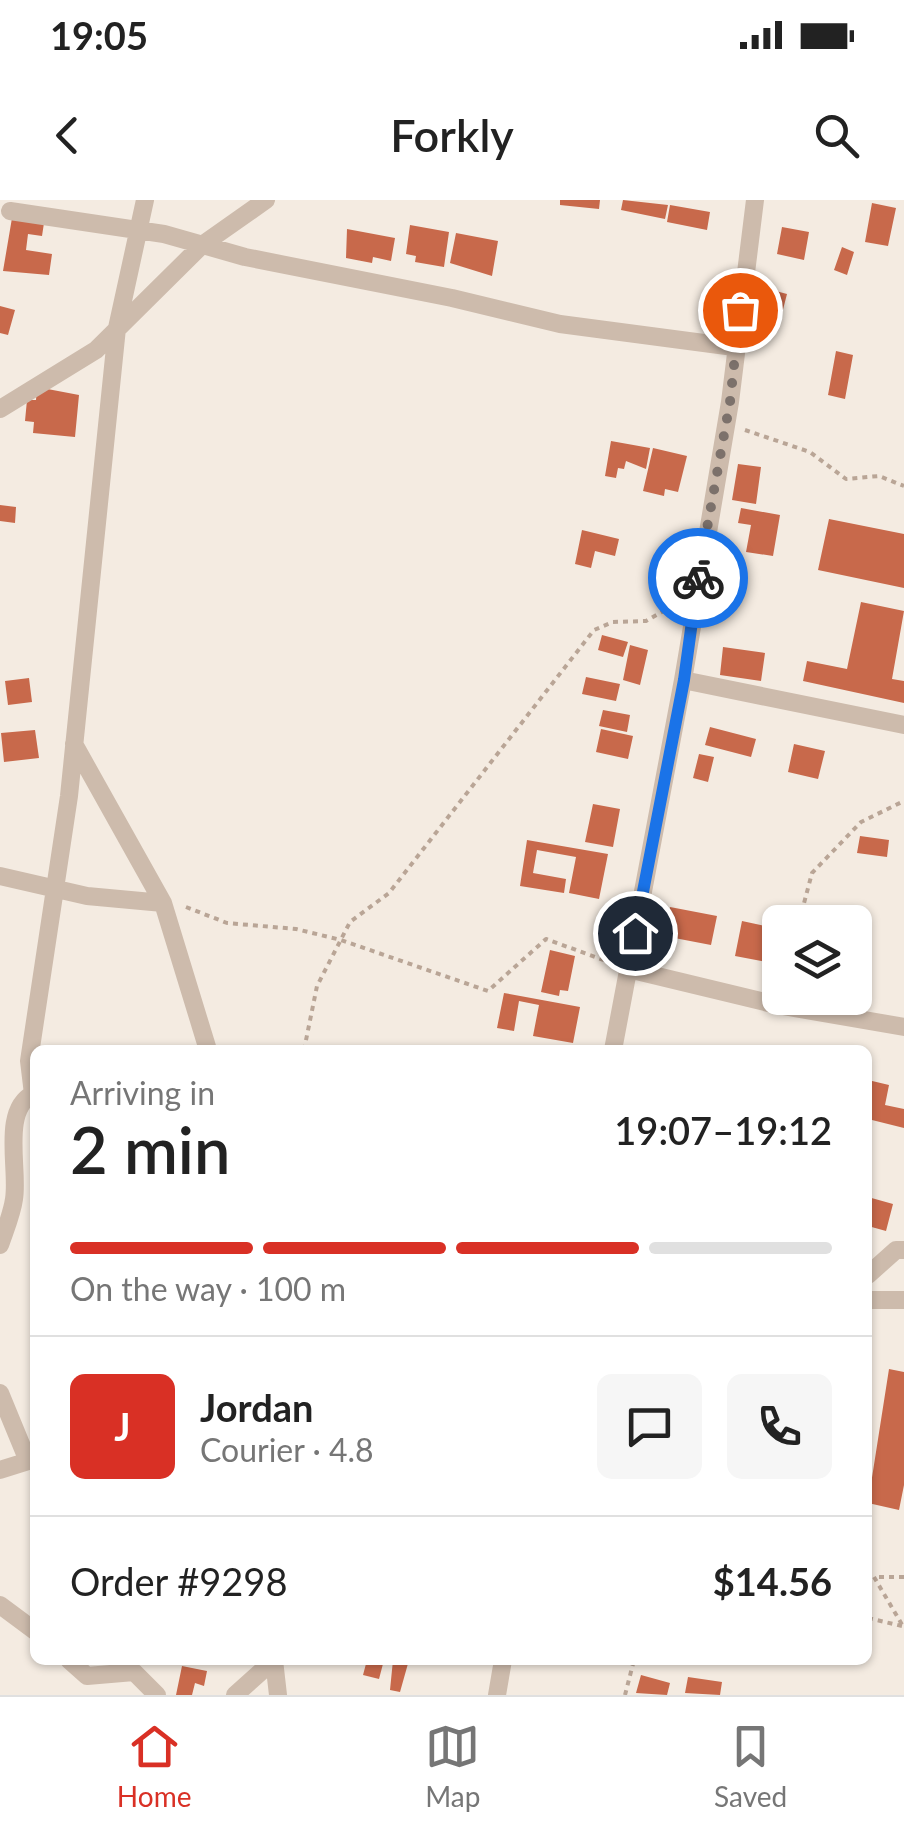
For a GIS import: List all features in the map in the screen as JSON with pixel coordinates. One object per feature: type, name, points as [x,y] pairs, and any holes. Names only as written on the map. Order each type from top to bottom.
[{"type":"street","points":[[31,1045],[74,744],[117,328],[144,200]]},
{"type":"street","points":[[0,409],[86,358],[202,245],[266,200]]},
{"type":"street","points":[[614,1045],[684,680],[694,599],[726,424],[755,200]]},
{"type":"street","points":[[10,211],[138,230],[560,324],[734,347]]},
{"type":"street","points":[[684,680],[904,725]]},
{"type":"street","points":[[74,744],[163,903],[206,1045]]},
{"type":"street","points":[[0,876],[87,896],[163,903]]},
{"type":"street","points":[[628,970],[777,1004],[904,1027]]},
{"type":"street","points":[[0,1243],[14,1199],[15,1128],[21,1104],[30,1096]]},
{"type":"street","points":[[872,1271],[896,1250],[904,1250]]},
{"type":"street","points":[[872,1300],[904,1300]]},
{"type":"street","points":[[0,1394],[7,1420],[30,1457]]},
{"type":"street","points":[[0,1470],[30,1461]]},
{"type":"street","points":[[0,1605],[30,1627]]},
{"type":"street","points":[[75,1665],[88,1676],[134,1672],[156,1695]]},
{"type":"street","points":[[235,1695],[268,1665]]},
{"type":"street","points":[[275,1665],[278,1695]]},
{"type":"street","points":[[497,1695],[503,1665]]},
{"type":"path","points":[[726,424],[810,452],[846,479],[879,476],[904,486]]},
{"type":"path","points":[[305,1045],[317,986],[350,922],[390,893],[594,630],[612,622],[646,621],[694,599]]},
{"type":"path","points":[[804,905],[812,873],[861,822],[904,800]]},
{"type":"path","points":[[163,903],[227,923],[296,930],[341,940],[488,991],[546,939],[628,970]]},
{"type":"path","points":[[904,1577],[874,1577],[904,1628]]},
{"type":"path","points":[[872,1619],[904,1628]]},
{"type":"path","points":[[625,1695],[633,1665]]},
{"type":"building","points":[[560,200],[600,200],[599,209],[560,205]]},
{"type":"building","points":[[623,200],[668,205],[665,219],[621,210]]},
{"type":"building","points":[[872,203],[896,208],[888,246],[865,242]]},
{"type":"building","points":[[670,205],[710,212],[707,230],[667,222]]},
{"type":"building","points":[[12,218],[44,223],[42,236],[28,234],[26,250],[52,254],[49,275],[3,271]]},
{"type":"building","points":[[410,225],[449,232],[444,267],[415,262],[416,256],[406,254]]},
{"type":"building","points":[[782,227],[809,232],[804,260],[777,254]]},
{"type":"building","points":[[347,229],[395,238],[391,261],[373,257],[372,263],[346,258]]},
{"type":"building","points":[[456,233],[498,241],[492,276],[450,263]]},
{"type":"building","points":[[842,247],[854,252],[847,275],[834,270]]},
{"type":"building","points":[[772,290],[787,294],[779,325],[764,320]]},
{"type":"building","points":[[0,306],[15,310],[8,335],[0,333]]},
{"type":"building","points":[[836,351],[853,355],[845,399],[828,395]]},
{"type":"building","points":[[37,387],[79,395],[75,437],[33,433],[34,422],[25,421],[27,400],[36,400]]},
{"type":"building","points":[[611,441],[650,448],[646,469],[626,461],[624,469],[618,468],[616,478],[605,476]]},
{"type":"building","points":[[653,448],[687,456],[678,492],[665,489],[664,496],[643,491]]},
{"type":"building","points":[[738,464],[761,467],[756,504],[732,500]]},
{"type":"building","points":[[0,505],[16,507],[15,523],[0,521]]},
{"type":"building","points":[[741,508],[780,515],[773,556],[746,552],[751,525],[738,523]]},
{"type":"building","points":[[829,519],[904,534],[904,588],[818,570]]},
{"type":"building","points":[[582,530],[619,539],[615,556],[595,551],[591,568],[575,564]]},
{"type":"building","points":[[861,602],[904,611],[892,679],[904,681],[904,703],[803,681],[807,661],[847,669]]},
{"type":"building","points":[[602,635],[628,642],[623,657],[598,650]]},
{"type":"building","points":[[630,645],[648,650],[640,685],[623,680]]},
{"type":"building","points":[[723,647],[765,653],[761,681],[720,675]]},
{"type":"building","points":[[586,677],[620,684],[616,701],[582,694]]},
{"type":"building","points":[[29,678],[32,702],[8,705],[5,681]]},
{"type":"building","points":[[603,710],[630,715],[627,732],[599,726]]},
{"type":"building","points":[[710,727],[756,739],[751,757],[705,745]]},
{"type":"building","points":[[601,729],[633,736],[628,759],[596,752]]},
{"type":"building","points":[[35,730],[39,758],[4,762],[1,733]]},
{"type":"building","points":[[794,744],[825,751],[818,779],[788,772]]},
{"type":"building","points":[[699,754],[714,757],[708,782],[693,778]]},
{"type":"building","points":[[593,804],[620,809],[613,847],[585,842]]},
{"type":"building","points":[[860,836],[889,840],[887,857],[857,853]]},
{"type":"building","points":[[527,840],[608,854],[599,899],[569,893],[576,857],[537,850],[533,873],[566,879],[564,893],[520,886]]},
{"type":"building","points":[[670,907],[717,916],[711,945],[664,936]]},
{"type":"building","points":[[742,921],[762,925],[762,961],[735,956]]},
{"type":"building","points":[[550,950],[575,956],[568,991],[560,990],[559,996],[541,992]]},
{"type":"building","points":[[504,993],[580,1007],[573,1043],[533,1036],[539,1005],[519,1001],[514,1031],[497,1028]]},
{"type":"building","points":[[872,1081],[889,1085],[885,1105],[904,1109],[904,1128],[872,1120]]},
{"type":"building","points":[[872,1198],[893,1204],[886,1231],[872,1227]]},
{"type":"building","points":[[889,1369],[904,1372],[904,1485],[899,1510],[872,1504],[872,1477]]},
{"type":"building","points":[[366,1665],[383,1665],[379,1679],[363,1675]]},
{"type":"building","points":[[392,1665],[408,1665],[400,1692],[390,1690]]},
{"type":"building","points":[[182,1666],[207,1671],[204,1686],[195,1683],[192,1695],[176,1695]]},
{"type":"building","points":[[641,1675],[670,1683],[667,1695],[636,1693]]},
{"type":"building","points":[[688,1677],[722,1682],[720,1695],[685,1693]]},
{"type":"way so far","points":[[698,578],[730,402],[740,310]]},
{"type":"route","points":[[635,933],[684,680],[698,578]]}]
